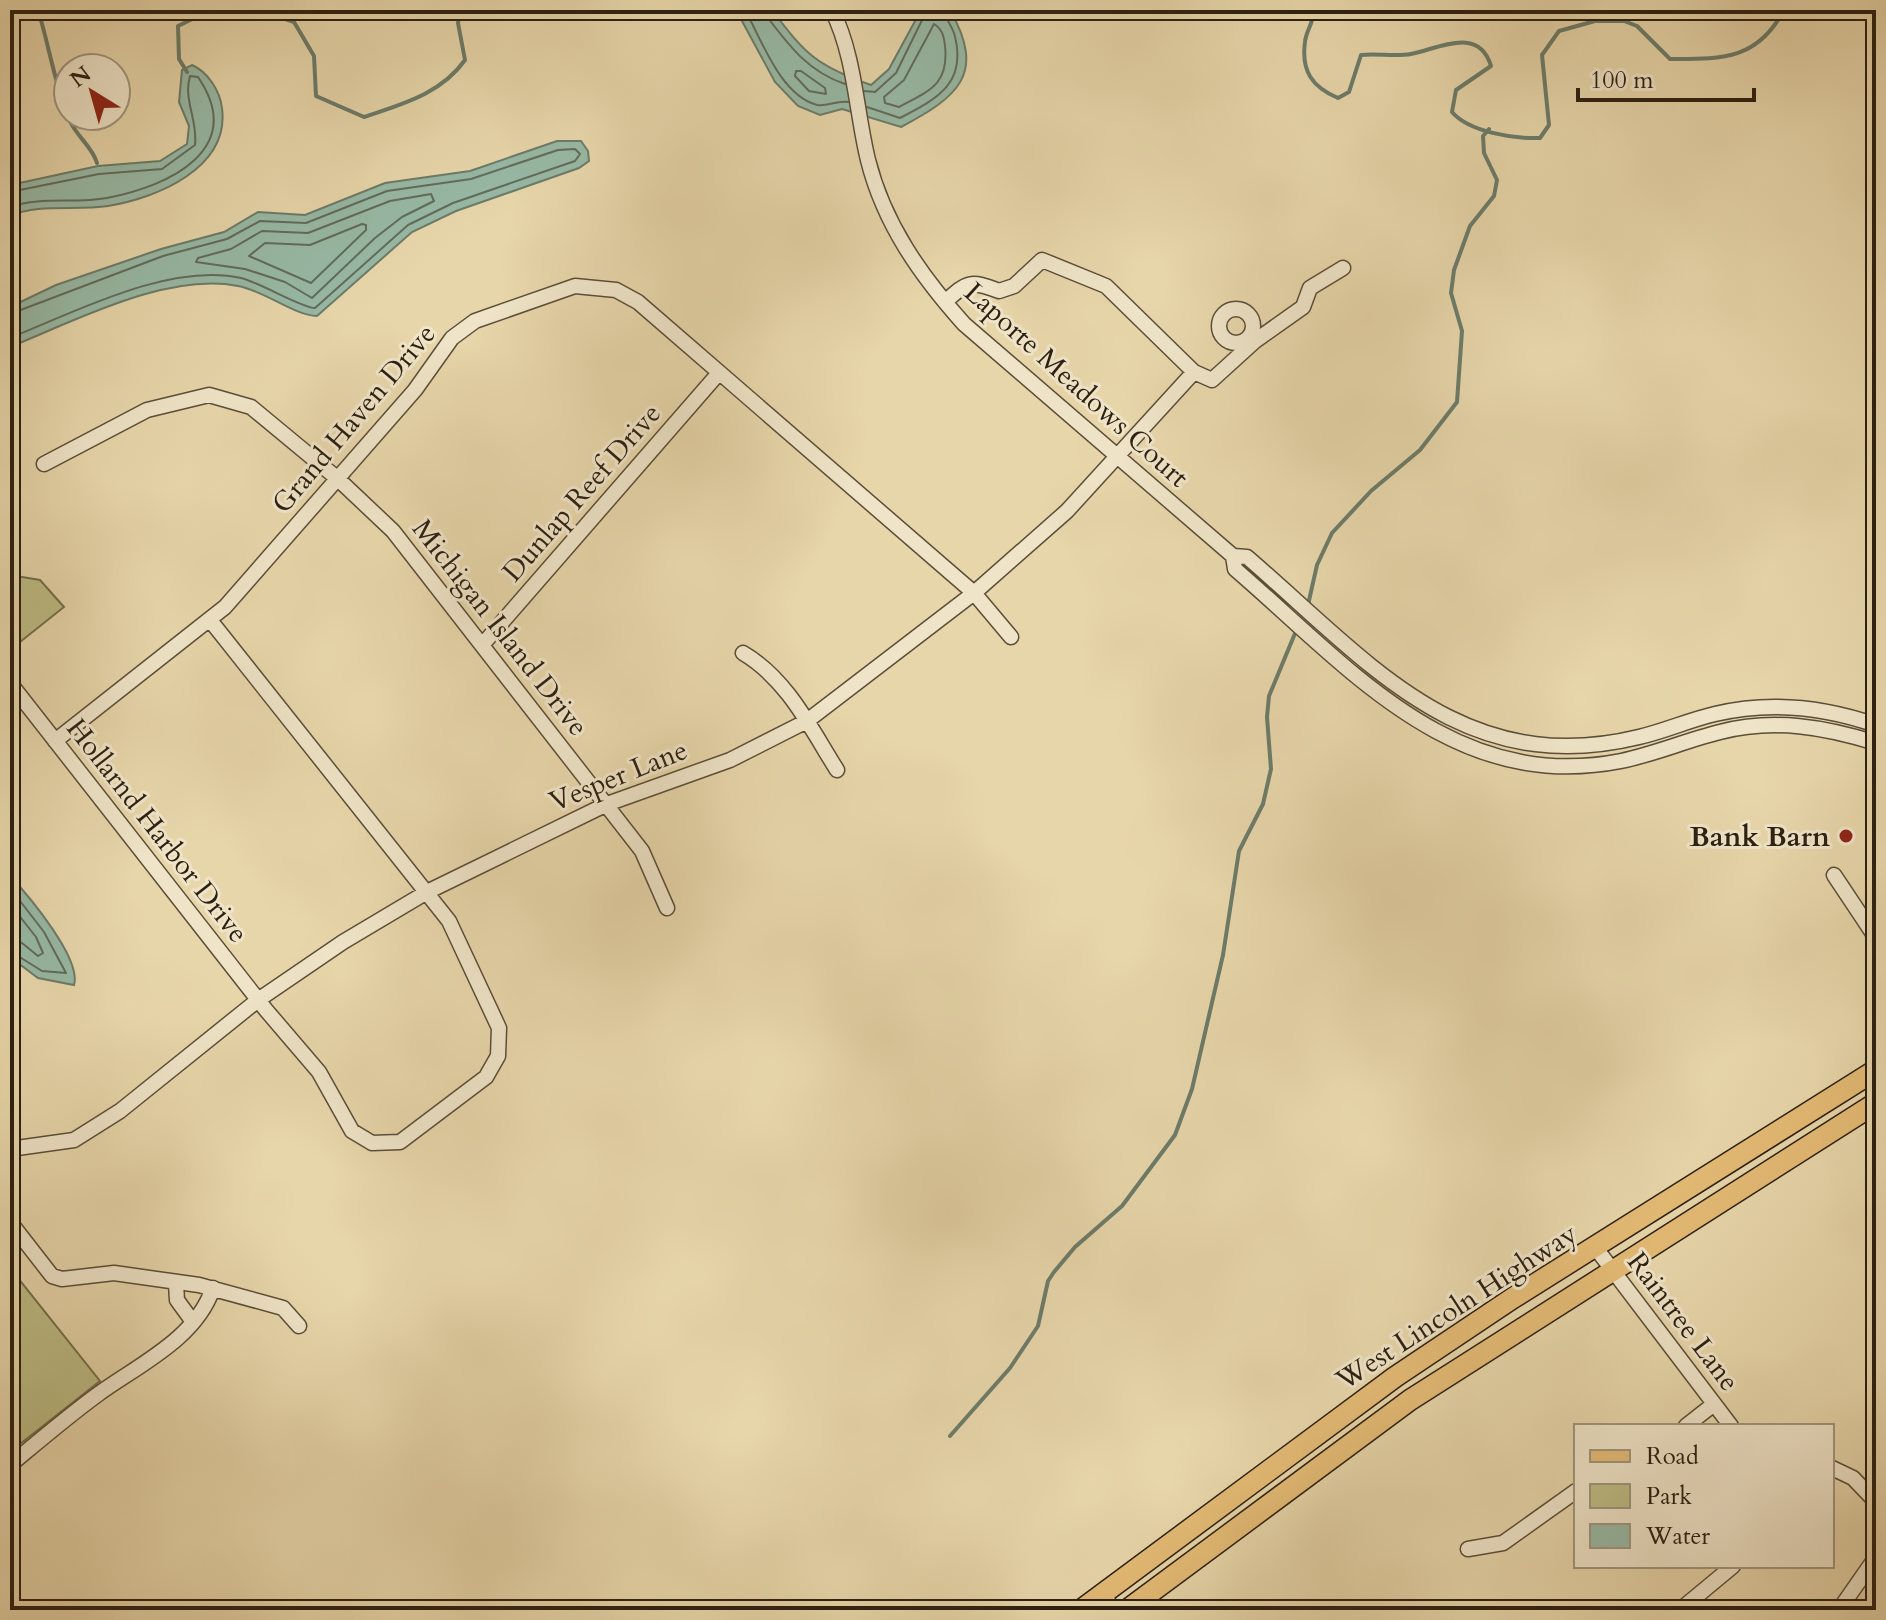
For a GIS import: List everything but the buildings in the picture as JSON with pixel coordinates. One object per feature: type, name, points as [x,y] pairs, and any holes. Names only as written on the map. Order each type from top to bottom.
[{"type":"main road","name":"West Lincoln Highway","points":[[1122,1606],[1323,1427],[1595,1247],[1876,1070]]},
{"type":"main road","name":"West Lincoln Highway","points":[[1081,1610],[1122,1606],[1340,1449],[1612,1270],[1876,1103]]},
{"type":"street","name":"Laporte Meadows Court","points":[[832,10],[845,43],[865,142],[884,208],[920,273],[964,324],[1116,456],[1233,556],[1247,557],[1421,703],[1457,724],[1493,738],[1532,745],[1600,746],[1717,714],[1785,706],[1854,717],[1876,725]]},
{"type":"street","points":[[945,302],[964,284],[978,283],[999,291],[1014,286],[1042,260],[1106,286],[1194,372],[1212,380],[1253,339],[1303,307],[1310,288],[1343,268]]},
{"type":"street","name":"Grand Haven Drive","points":[[55,741],[210,620],[245,587],[344,484],[452,338],[475,321],[575,286],[616,290],[638,302],[974,593],[1011,637]]},
{"type":"street","name":"Vesper Lane","points":[[10,1149],[74,1140],[120,1111],[343,942],[427,892],[607,804],[730,760],[807,721],[974,593],[1067,511],[1194,372]]},
{"type":"street","name":"Dunlap Reef Drive","points":[[483,644],[718,374]]},
{"type":"street","name":"Michigan Island Drive","points":[[44,464],[147,410],[209,395],[251,407],[344,484],[393,531],[642,851],[667,908]]},
{"type":"street","name":"Laporte Meadows Court","points":[[1233,556],[1235,569],[1390,702],[1443,737],[1484,754],[1571,766],[1618,761],[1721,731],[1759,725],[1811,727],[1876,743]]},
{"type":"street","points":[[210,620],[427,892]]},
{"type":"street","points":[[743,653],[765,666],[781,682],[837,770]]},
{"type":"street","name":"Hollarnd Harbor Drive","points":[[10,683],[262,1005],[319,1072],[352,1131],[380,1145],[411,1137],[486,1077],[500,1047],[499,1028],[459,937],[427,892]]},
{"type":"street","points":[[1834,875],[1876,938]]},
{"type":"street","points":[[10,1222],[41,1267],[52,1276],[62,1279],[114,1273],[213,1288],[283,1308],[299,1326]]},
{"type":"street","name":"Raintree Lane","points":[[1595,1247],[1729,1424]]},
{"type":"street","points":[[176,1284],[177,1300],[193,1322]]},
{"type":"street","points":[[10,1465],[94,1398],[147,1362],[193,1322],[204,1310],[213,1288]]},
{"type":"street","points":[[1689,1424],[1714,1404]]},
{"type":"street","points":[[1834,1469],[1853,1478],[1876,1502]]},
{"type":"street","points":[[1468,1549],[1503,1543],[1574,1492]]},
{"type":"street","points":[[1839,1610],[1876,1557]]},
{"type":"street","points":[[1680,1610],[1731,1568]]},
{"type":"green space","points":[[10,575],[40,580],[64,607],[10,650]]},
{"type":"green space","points":[[10,1268],[100,1381],[10,1452]]},
{"type":"water","points":[[736,10],[772,10],[814,57],[838,72],[871,85],[889,69],[921,10],[950,10],[961,32],[966,68],[951,94],[901,127],[842,109],[820,115],[798,106],[775,82]]},
{"type":"water","points":[[192,65],[212,83],[222,108],[221,129],[214,148],[202,163],[168,187],[127,202],[96,207],[45,208],[10,216],[10,185],[98,166],[160,161],[187,144],[189,126],[179,102],[182,70]]},
{"type":"water","points":[[557,141],[581,141],[588,151],[589,161],[579,168],[456,211],[412,232],[317,316],[298,312],[238,286],[182,286],[122,302],[10,347],[10,307],[56,285],[161,249],[224,232],[258,212],[305,215],[385,183],[470,171]]},
{"type":"water","points":[[10,876],[62,944],[70,960],[74,985],[38,978],[10,957]]},
{"type":"waterway","points":[[38,10],[65,108],[73,127],[97,163]]},
{"type":"waterway","points":[[187,72],[179,59],[178,26],[211,10]]},
{"type":"waterway","points":[[260,10],[294,22],[314,56],[316,96],[364,117],[433,90],[455,72],[465,60],[458,23],[460,10]]},
{"type":"waterway","points":[[1312,10],[1305,42],[1305,61],[1310,77],[1329,94],[1338,98],[1349,92],[1361,55],[1405,55],[1468,43],[1478,46],[1491,66],[1456,90],[1452,112],[1469,125],[1493,133],[1540,138],[1549,125],[1542,55],[1559,31],[1595,21],[1624,21],[1637,26],[1670,59],[1706,59],[1736,54],[1750,48],[1773,27],[1784,10]]},
{"type":"waterway","points":[[1308,605],[1317,565],[1332,533],[1371,491],[1420,450],[1457,402],[1462,331],[1451,293],[1454,270],[1470,226],[1494,196],[1497,180],[1484,153],[1483,136],[1489,129]]},
{"type":"waterway","points":[[950,1436],[1010,1368],[1038,1326],[1048,1281],[1054,1272],[1075,1247],[1122,1206],[1175,1135],[1192,1089],[1223,955],[1239,851],[1263,804],[1271,769],[1267,717],[1269,696],[1296,631]]},
{"type":"place","name":"Bank Barn","points":[[1846,836]]}]
